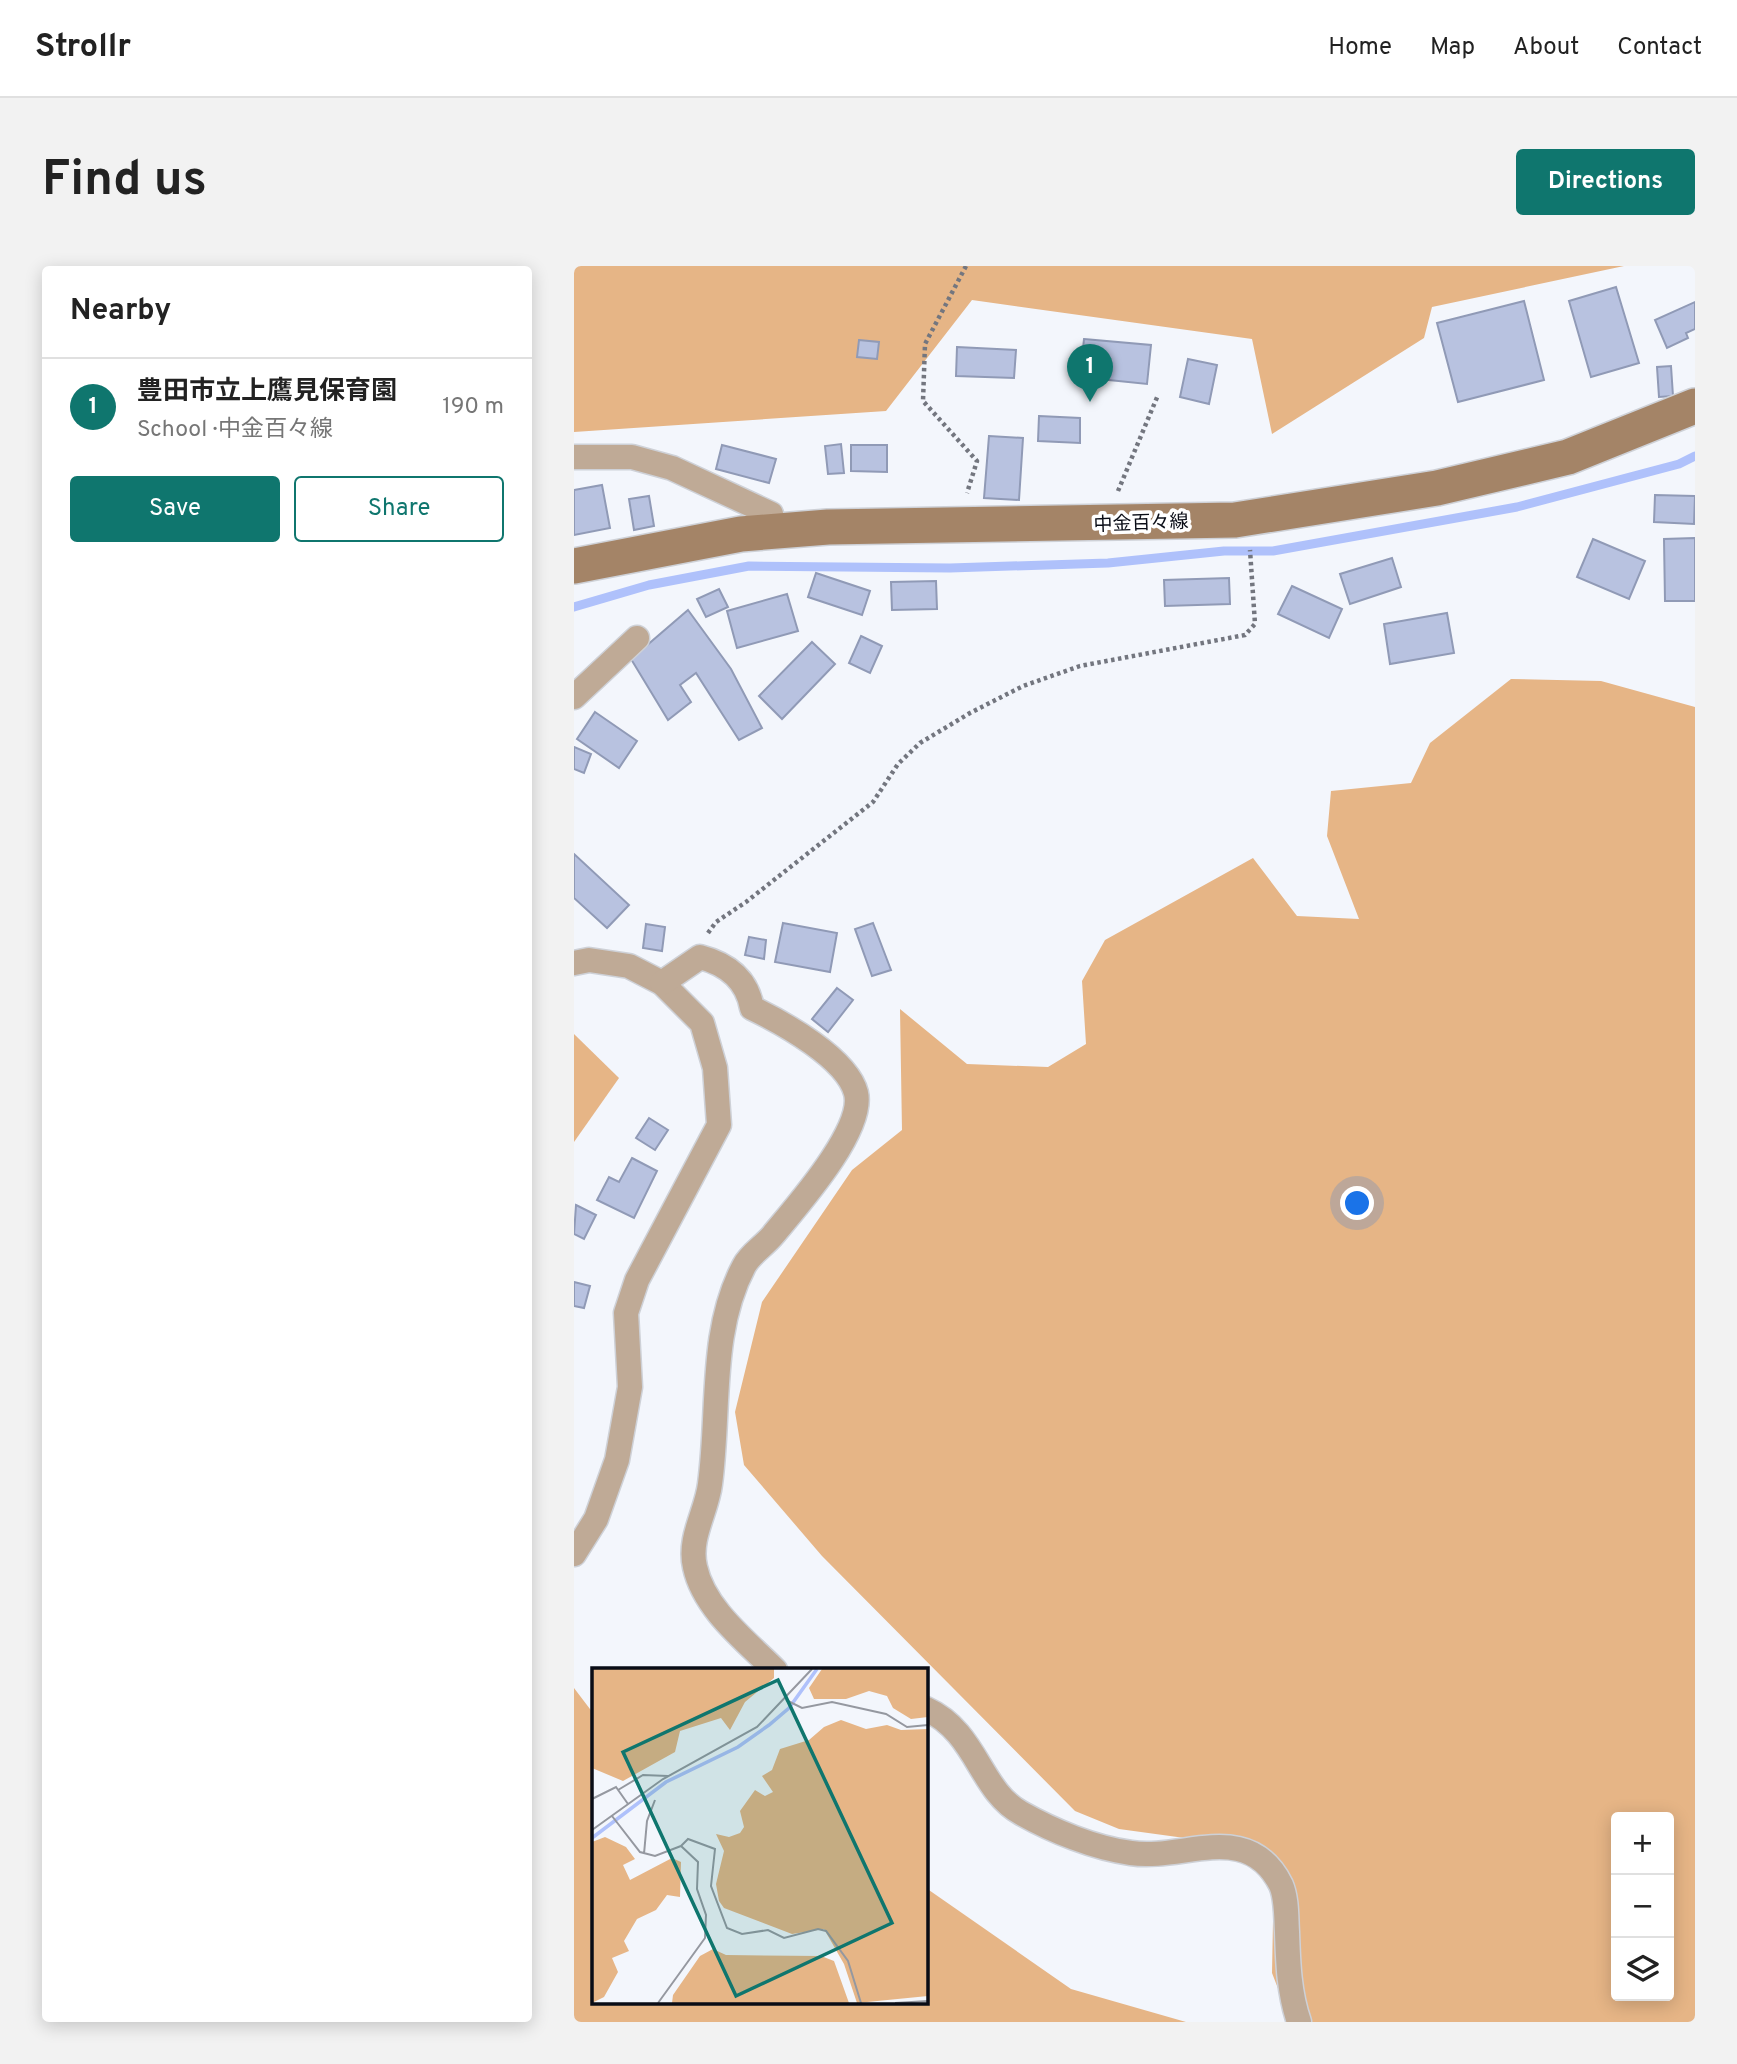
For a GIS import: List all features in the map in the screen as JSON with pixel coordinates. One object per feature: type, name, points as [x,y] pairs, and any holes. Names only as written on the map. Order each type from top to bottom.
[{"type":"main road","name":"中金百々線","points":[[574,566],[741,534],[828,527],[955,527],[1236,520],[1437,488],[1568,457],[1693,419]]},
{"type":"street","points":[[574,457],[632,457],[672,468],[771,514],[774,532]]},
{"type":"street","points":[[574,697],[637,638]]},
{"type":"street","points":[[662,983],[700,957],[718,962],[739,978],[749,992],[752,1008],[807,1040],[847,1074],[856,1093],[857,1113],[849,1133],[802,1202],[746,1263],[727,1302],[721,1331],[710,1487],[699,1522],[695,1566],[707,1596],[773,1668]]},
{"type":"street","points":[[574,963],[589,960],[629,966],[662,983],[702,1023],[715,1068],[719,1125],[637,1279],[626,1313],[631,1387],[617,1460],[596,1519],[574,1554]]},
{"type":"street","points":[[928,1710],[943,1716],[964,1738],[997,1790],[1017,1811],[1051,1828],[1131,1853],[1162,1854],[1223,1845],[1258,1858],[1280,1885],[1285,1901],[1289,1982],[1299,2022]]},
{"type":"path","points":[[955,527],[978,460],[923,401],[925,344],[966,266]]},
{"type":"path","points":[[1114,523],[1114,506],[1122,475],[1157,395]]},
{"type":"path","points":[[700,957],[716,922],[746,902],[873,802],[898,764],[919,743],[1023,686],[1080,666],[1245,635],[1255,624],[1252,565]]},
{"type":"shaded area","points":[[574,266],[1624,266],[1432,307],[1424,338],[1272,434],[1252,339],[972,300],[886,411],[574,432]]},
{"type":"shaded area","points":[[1511,679],[1601,681],[1695,707],[1695,2022],[1291,2022],[1272,1973],[1274,1868],[1192,1839],[1119,1829],[1075,1811],[822,1556],[744,1465],[735,1412],[762,1302],[852,1170],[902,1130],[900,1009],[967,1064],[1048,1067],[1086,1044],[1082,981],[1105,940],[1253,858],[1297,916],[1359,919],[1327,836],[1331,791],[1411,783],[1430,743]]},
{"type":"shaded area","points":[[574,1034],[619,1078],[574,1142]]},
{"type":"shaded area","points":[[574,1688],[592,1712],[592,2004],[928,2004],[928,1889],[1071,1989],[1186,2022],[574,2022]]},
{"type":"building","points":[[1616,287],[1639,363],[1591,377],[1569,301]]},
{"type":"building","points":[[1524,301],[1544,380],[1458,402],[1437,323]]},
{"type":"building","points":[[1695,302],[1695,329],[1686,333],[1688,338],[1667,348],[1655,320]]},
{"type":"building","points":[[1084,339],[1151,345],[1147,384],[1080,377]]},
{"type":"building","points":[[859,340],[879,342],[877,359],[857,357]]},
{"type":"building","points":[[957,347],[1016,350],[1014,378],[956,376]]},
{"type":"building","points":[[1188,359],[1217,365],[1209,404],[1180,397]]},
{"type":"building","points":[[1671,366],[1673,396],[1659,397],[1657,367]]},
{"type":"building","points":[[1039,416],[1080,418],[1080,443],[1038,441]]},
{"type":"building","points":[[989,436],[1023,438],[1019,500],[984,498]]},
{"type":"building","points":[[841,444],[844,473],[828,474],[825,446]]},
{"type":"building","points":[[722,445],[776,459],[769,483],[716,469]]},
{"type":"building","points":[[851,445],[887,445],[887,472],[851,471]]},
{"type":"building","points":[[602,485],[610,528],[574,535],[574,490]]},
{"type":"building","points":[[1655,495],[1695,496],[1694,524],[1654,522]]},
{"type":"building","points":[[649,496],[654,526],[634,530],[629,499]]},
{"type":"building","points":[[1695,538],[1695,601],[1665,601],[1664,539]]},
{"type":"building","points":[[1593,539],[1645,561],[1629,599],[1577,577]]},
{"type":"building","points":[[1392,558],[1401,587],[1350,604],[1340,574]]},
{"type":"building","points":[[816,573],[870,591],[862,615],[808,597]]},
{"type":"building","points":[[1229,578],[1230,604],[1165,606],[1164,580]]},
{"type":"building","points":[[936,581],[937,609],[892,610],[891,582]]},
{"type":"building","points":[[1292,586],[1342,609],[1329,638],[1278,614]]},
{"type":"building","points":[[719,589],[728,607],[706,617],[697,599]]},
{"type":"building","points":[[787,594],[798,631],[737,648],[727,611]]},
{"type":"building","points":[[688,610],[731,669],[762,728],[739,740],[696,673],[680,685],[691,702],[668,720],[631,659]]},
{"type":"building","points":[[1447,613],[1454,653],[1390,664],[1384,624]]},
{"type":"building","points":[[861,636],[882,646],[870,673],[849,663]]},
{"type":"building","points":[[812,642],[835,664],[782,719],[759,696]]},
{"type":"building","points":[[595,712],[637,741],[619,768],[577,739]]},
{"type":"building","points":[[574,747],[591,754],[584,773],[574,769]]},
{"type":"building","points":[[574,854],[629,905],[607,928],[574,898]]},
{"type":"building","points":[[783,923],[837,933],[830,972],[775,962]]},
{"type":"building","points":[[873,923],[891,970],[872,976],[855,929]]},
{"type":"building","points":[[646,924],[665,927],[662,951],[643,948]]},
{"type":"building","points":[[749,937],[766,940],[764,959],[745,955]]},
{"type":"building","points":[[837,988],[853,1000],[828,1032],[812,1019]]},
{"type":"building","points":[[649,1118],[668,1130],[655,1150],[636,1138]]},
{"type":"building","points":[[632,1158],[657,1171],[634,1218],[597,1200],[609,1177],[619,1182]]},
{"type":"building","points":[[576,1205],[596,1215],[584,1239],[574,1234]]},
{"type":"building","points":[[574,1282],[590,1286],[584,1308],[574,1306]]},
{"type":"waterway","points":[[574,607],[649,585],[749,566],[950,568],[1108,563],[1224,551],[1273,551],[1517,507],[1679,464],[1695,456]]},
{"type":"place","name":"豊田市立上鷹見保育園","points":[[1090,402]]}]
